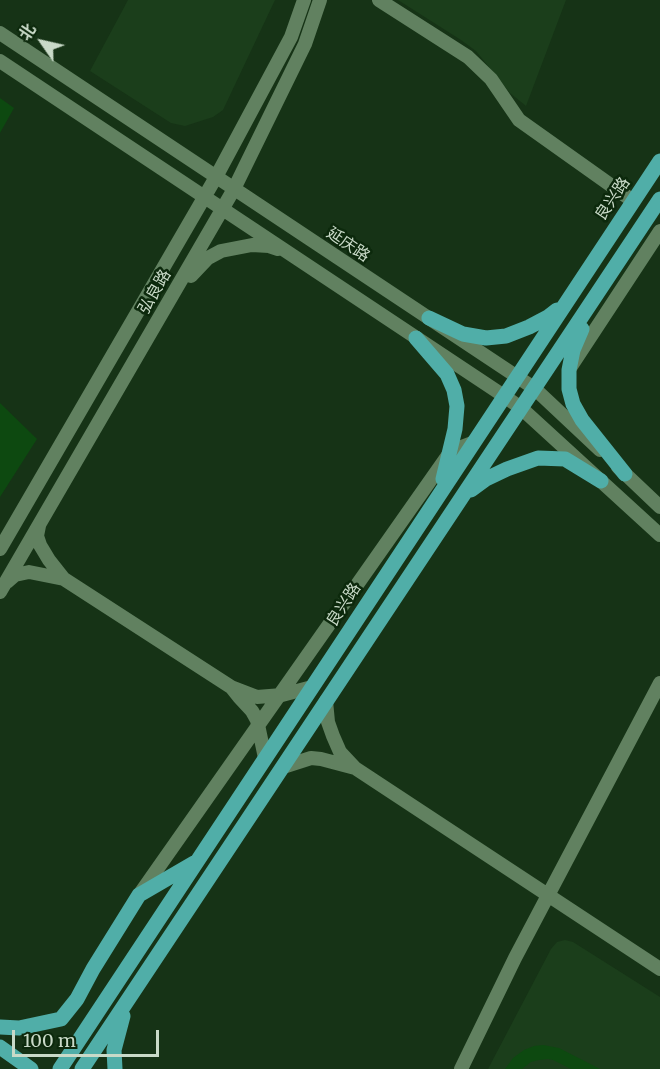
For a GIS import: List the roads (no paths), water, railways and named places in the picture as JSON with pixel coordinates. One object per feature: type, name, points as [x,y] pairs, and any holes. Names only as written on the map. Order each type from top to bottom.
[{"type":"main road","name":"良兴路","points":[[60,1069],[660,161]]},
{"type":"main road","points":[[82,1069],[660,199]]},
{"type":"main road","points":[[600,288],[573,350],[569,370],[569,389],[573,404],[582,420],[625,474]]},
{"type":"main road","points":[[429,318],[463,334],[486,338],[506,336],[548,317],[564,304]]},
{"type":"main road","points":[[416,338],[447,374],[454,390],[457,406],[451,451],[440,492]]},
{"type":"main road","points":[[462,497],[486,479],[538,458],[565,459],[602,481]]},
{"type":"main road","points":[[7,1028],[61,1019],[77,999],[139,895],[197,862]]},
{"type":"main road","points":[[115,1069],[114,1050],[126,1003]]},
{"type":"main road","points":[[0,1047],[31,1069]]},
{"type":"street","name":"弘良路","points":[[0,549],[216,177],[291,37],[304,0]]},
{"type":"street","name":"弘良路","points":[[3,588],[234,189],[305,44],[320,0]]},
{"type":"street","points":[[379,0],[468,57],[491,79],[519,120],[633,201]]},
{"type":"street","name":"延庆路","points":[[0,33],[534,388],[660,507]]},
{"type":"street","points":[[0,61],[521,408],[660,535]]},
{"type":"street","points":[[569,370],[660,231]]},
{"type":"street","points":[[165,308],[197,268],[220,251],[252,245],[269,246],[288,253]]},
{"type":"street","points":[[139,895],[451,451],[472,443]]},
{"type":"street","points":[[40,524],[37,536],[40,545],[64,579],[231,687],[257,697],[279,695],[312,687]]},
{"type":"street","points":[[3,588],[15,575],[29,572],[64,579]]},
{"type":"street","points":[[461,1069],[514,958],[660,683]]},
{"type":"street","points":[[231,687],[252,711],[258,725],[265,758]]},
{"type":"street","points":[[326,701],[328,722],[333,736],[340,752],[355,768],[660,969]]},
{"type":"street","points":[[283,767],[310,758],[355,768]]},
{"type":"street","points":[[0,1018],[7,1028]]}]
